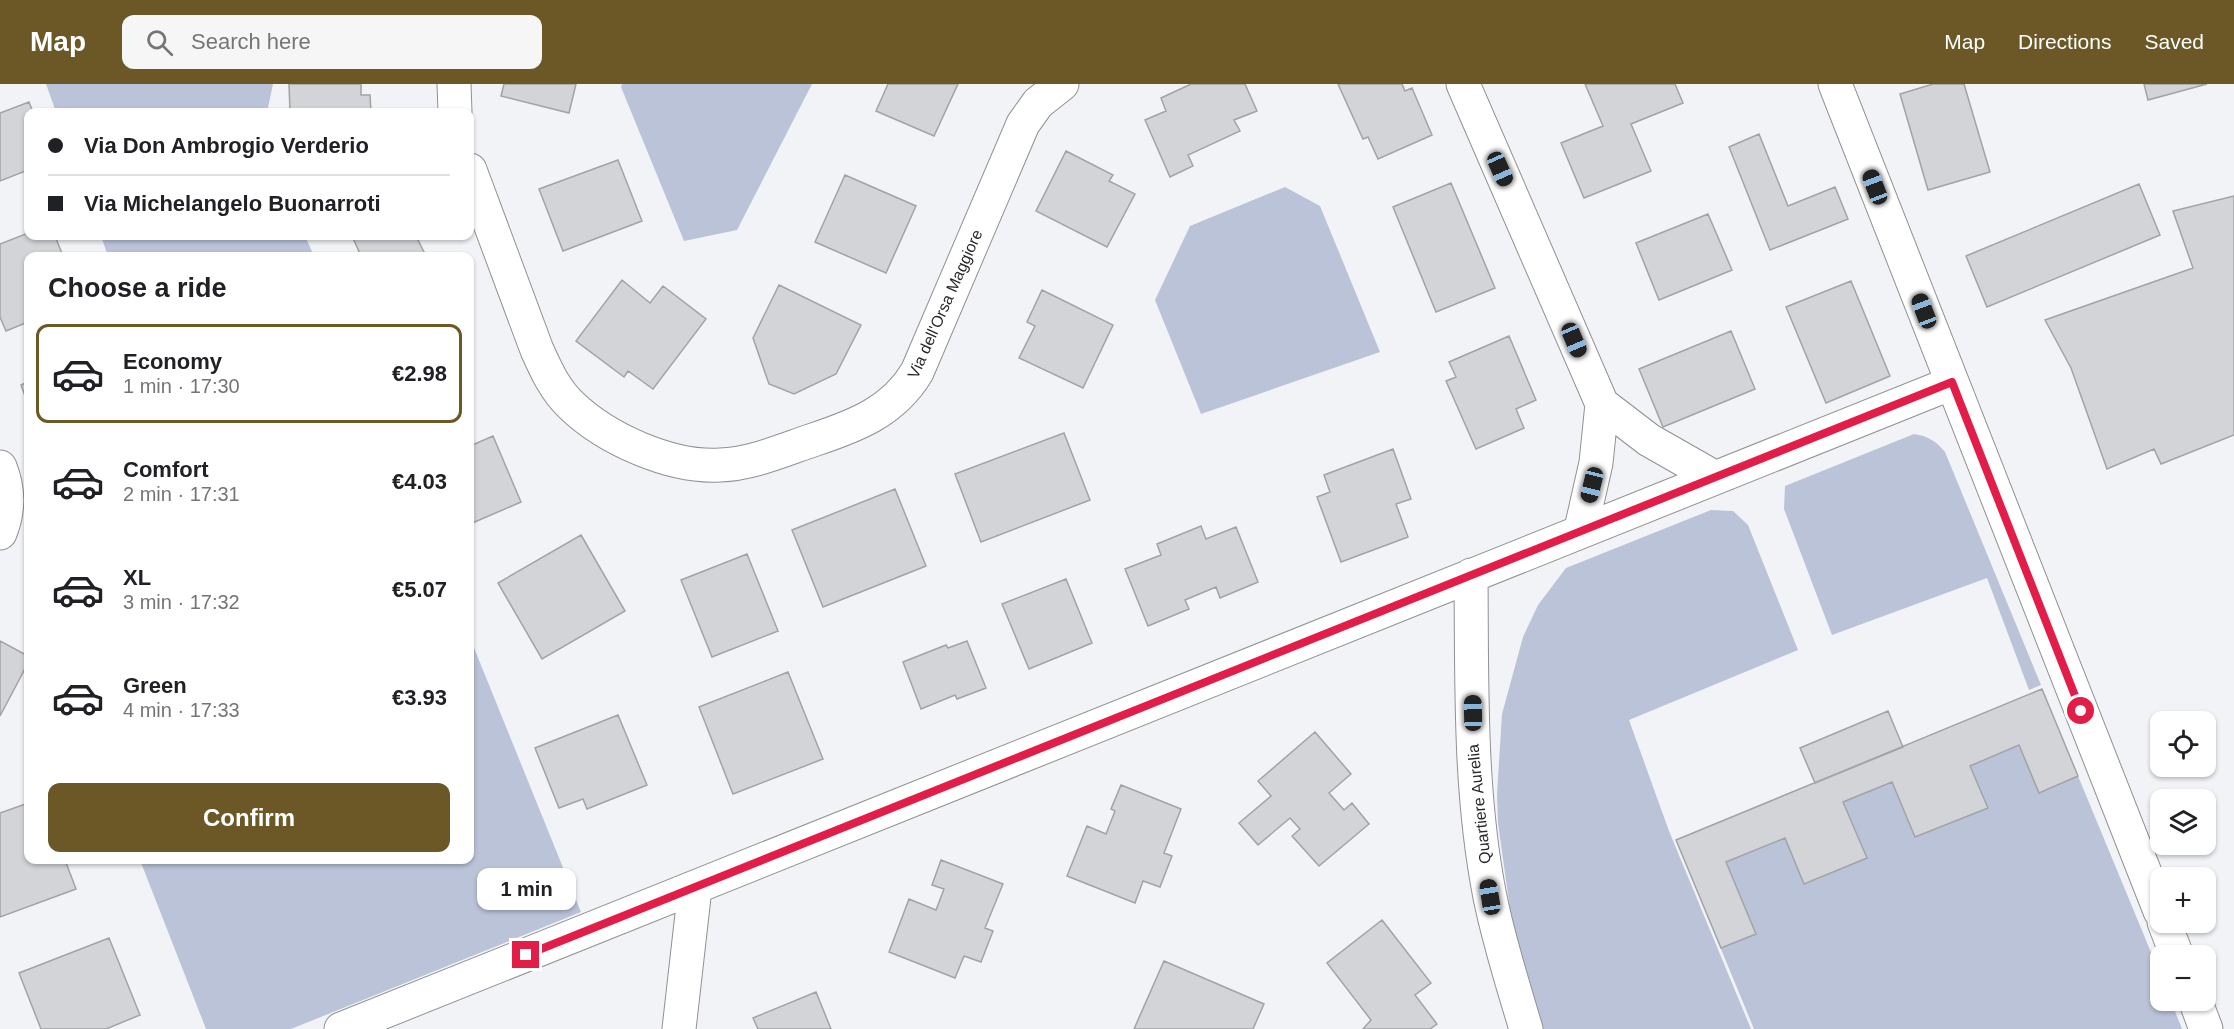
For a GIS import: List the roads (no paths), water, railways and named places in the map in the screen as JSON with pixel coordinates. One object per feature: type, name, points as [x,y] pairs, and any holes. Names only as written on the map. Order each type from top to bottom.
[{"type":"street","points":[[454,84],[454,108]]},
{"type":"street","name":"Via dell'Orsa Maggiore","points":[[474,181],[543,363],[570,404],[604,429],[648,452],[695,465],[722,465],[768,455],[854,426],[883,410],[905,391],[917,372],[1023,124],[1038,102],[1062,84]]},
{"type":"street","points":[[1463,84],[1602,404],[1649,440],[1714,477]]},
{"type":"street","points":[[1835,84],[2150,886]]},
{"type":"street","points":[[341,1029],[1952,382]]},
{"type":"street","points":[[1581,530],[1596,463],[1602,404]]},
{"type":"street","points":[[0,467],[7,495],[7,508],[0,533]]},
{"type":"street","name":"Quartiere Aurelia","points":[[1471,574],[1473,759],[1484,862],[1500,939],[1526,1029]]},
{"type":"street","points":[[679,1029],[695,888]]},
{"type":"street","points":[[2199,1011],[2206,1029]]}]
